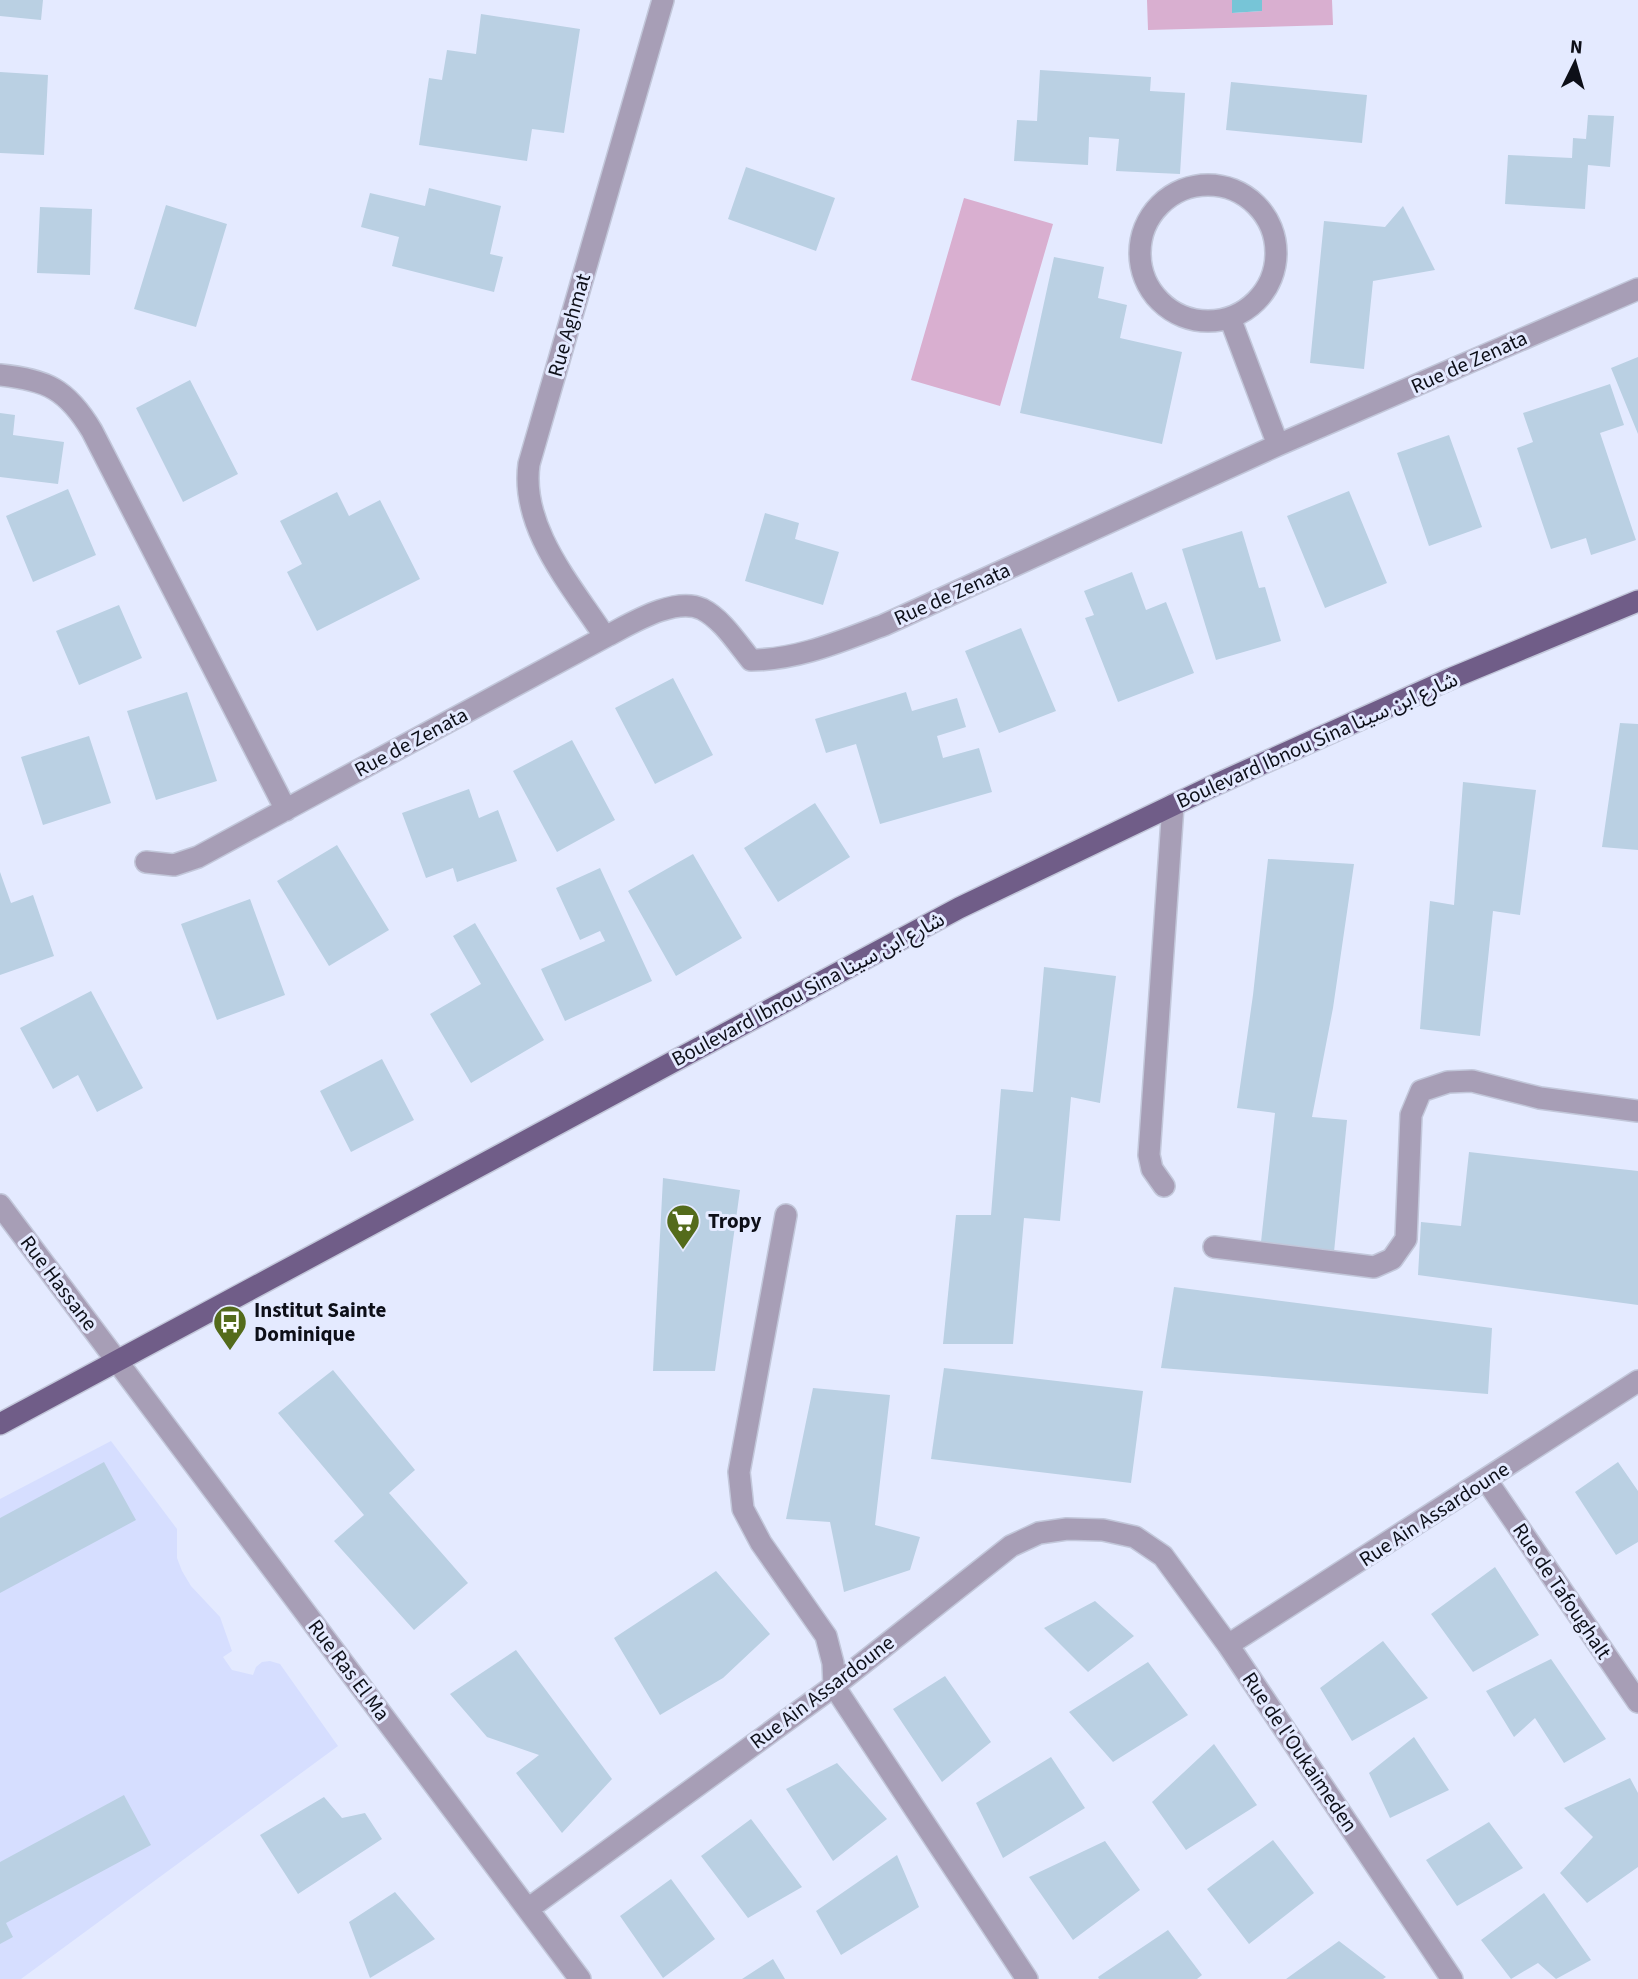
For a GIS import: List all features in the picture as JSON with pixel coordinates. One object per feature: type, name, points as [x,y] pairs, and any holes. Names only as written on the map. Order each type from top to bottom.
[{"type":"main road","name":"Boulevard Ibnou Sina شارع ابن سينا","points":[[0,1424],[959,908],[1173,805],[1452,678],[1638,601]]},
{"type":"street","name":"Rue Aghmat","points":[[605,637],[555,560],[539,529],[526,483],[529,464],[663,0]]},
{"type":"street","points":[[1213,186],[1236,191],[1255,204],[1274,233],[1275,268],[1266,289],[1250,307],[1230,318],[1208,321],[1167,308],[1152,293],[1143,273],[1141,240],[1148,220],[1170,197],[1190,188],[1213,186]]},
{"type":"street","name":"Rue de Zenata","points":[[146,862],[174,865],[198,857],[605,637],[660,610],[684,607],[701,609],[720,624],[751,660],[775,660],[821,649],[884,625],[1278,445],[1638,289]]},
{"type":"street","points":[[1230,318],[1278,445]]},
{"type":"street","points":[[0,375],[32,379],[58,389],[78,408],[92,430],[286,810]]},
{"type":"street","points":[[1164,1186],[1152,1169],[1149,1155],[1173,805]]},
{"type":"street","points":[[1214,1247],[1374,1267],[1392,1259],[1406,1239],[1411,1115],[1421,1090],[1448,1083],[1472,1081],[1540,1098],[1638,1111]]},
{"type":"street","name":"Rue Hassane","points":[[0,1205],[118,1360]]},
{"type":"street","points":[[786,1215],[739,1472],[743,1509],[761,1544],[826,1636],[833,1662],[834,1686],[1027,1979]]},
{"type":"street","name":"Rue Ras El Ma","points":[[118,1360],[580,1979]]},
{"type":"street","name":"Rue Ain Assardoune","points":[[1228,1645],[1638,1381]]},
{"type":"street","name":"Rue de Tafoughalt","points":[[1487,1480],[1638,1702]]},
{"type":"street","name":"Rue Ain Assardoune","points":[[528,1909],[834,1686],[1011,1546],[1039,1533],[1067,1529],[1103,1530],[1135,1537]]},
{"type":"street","name":"Rue de l'Oukaimeden","points":[[1135,1537],[1163,1556],[1228,1645],[1452,1979]]},
{"type":"shaded area","points":[[1147,0],[1232,0],[1232,13],[1262,11],[1262,0],[1332,0],[1333,25],[1148,30]]},
{"type":"shaded area","points":[[1232,0],[1262,0],[1262,11],[1232,13]]},
{"type":"shaded area","points":[[964,198],[1053,224],[1000,406],[911,380]]},
{"type":"shaded area","points":[[111,1441],[177,1529],[177,1558],[182,1571],[191,1586],[220,1617],[232,1651],[223,1657],[232,1670],[253,1675],[262,1662],[280,1664],[338,1746],[21,1979],[0,1979],[0,1499]]},
{"type":"building","points":[[0,0],[43,0],[41,20],[0,16]]},
{"type":"building","points":[[481,14],[580,29],[564,133],[532,129],[527,161],[419,145],[429,78],[442,80],[447,50],[476,54]]},
{"type":"building","points":[[1040,70],[1151,77],[1150,91],[1185,93],[1180,174],[1116,171],[1119,139],[1089,137],[1088,165],[1014,161],[1017,120],[1037,121]]},
{"type":"building","points":[[0,72],[48,75],[44,155],[0,153]]},
{"type":"building","points":[[1231,82],[1367,95],[1362,143],[1226,130]]},
{"type":"building","points":[[1588,115],[1614,116],[1610,167],[1588,165],[1585,209],[1505,204],[1508,155],[1572,158],[1573,138],[1586,139]]},
{"type":"building","points":[[746,167],[835,198],[816,251],[728,219]]},
{"type":"building","points":[[429,188],[501,206],[490,254],[503,257],[494,292],[392,266],[399,237],[361,227],[370,193],[425,206]]},
{"type":"building","points":[[166,205],[227,224],[196,327],[134,309]]},
{"type":"building","points":[[1403,206],[1435,270],[1373,281],[1364,369],[1310,363],[1324,221],[1385,227]]},
{"type":"building","points":[[40,207],[92,209],[90,275],[37,273]]},
{"type":"building","points":[[1054,257],[1104,267],[1098,298],[1127,305],[1120,338],[1182,352],[1162,444],[1020,413]]},
{"type":"building","points":[[1638,357],[1638,434],[1611,368]]},
{"type":"building","points":[[190,380],[238,474],[183,502],[136,408]]},
{"type":"building","points":[[1610,384],[1624,425],[1600,433],[1636,540],[1591,555],[1586,538],[1551,549],[1517,448],[1533,442],[1523,413]]},
{"type":"building","points":[[0,413],[15,415],[13,435],[64,442],[58,484],[0,477]]},
{"type":"building","points":[[1449,435],[1482,527],[1429,546],[1397,453]]},
{"type":"building","points":[[68,489],[96,555],[33,582],[6,516]]},
{"type":"building","points":[[1349,491],[1387,583],[1325,608],[1287,516]]},
{"type":"building","points":[[337,492],[349,516],[380,500],[420,579],[317,631],[287,572],[302,564],[280,521]]},
{"type":"building","points":[[765,513],[799,523],[795,539],[839,552],[823,605],[745,581]]},
{"type":"building","points":[[1242,531],[1259,588],[1265,587],[1281,641],[1216,660],[1182,549]]},
{"type":"building","points":[[1132,572],[1146,610],[1166,602],[1194,673],[1118,702],[1085,618],[1094,615],[1084,591]]},
{"type":"building","points":[[119,605],[142,658],[79,685],[56,631]]},
{"type":"building","points":[[1021,628],[1056,711],[999,733],[965,651]]},
{"type":"building","points":[[673,678],[713,755],[655,784],[615,708]]},
{"type":"building","points":[[187,692],[217,781],[156,800],[127,711]]},
{"type":"building","points":[[906,692],[912,711],[957,698],[966,727],[937,736],[943,758],[979,748],[992,792],[880,824],[856,744],[826,753],[815,719]]},
{"type":"building","points":[[1620,723],[1638,724],[1638,850],[1602,847]]},
{"type":"building","points":[[89,736],[111,803],[43,825],[21,757]]},
{"type":"building","points":[[572,740],[615,820],[557,852],[513,771]]},
{"type":"building","points":[[1463,782],[1536,790],[1520,915],[1493,911],[1480,1036],[1420,1029],[1430,901],[1454,905]]},
{"type":"building","points":[[469,789],[479,818],[498,810],[517,861],[457,882],[453,868],[426,878],[402,813]]},
{"type":"building","points":[[815,803],[850,857],[778,902],[744,848]]},
{"type":"building","points":[[337,845],[389,930],[329,966],[277,881]]},
{"type":"building","points":[[693,854],[742,938],[676,976],[628,891]]},
{"type":"building","points":[[1268,859],[1354,864],[1333,1008],[1312,1117],[1347,1120],[1334,1252],[1261,1242],[1275,1113],[1237,1108]]},
{"type":"building","points":[[600,868],[652,981],[565,1021],[541,969],[605,941],[600,931],[580,940],[556,888]]},
{"type":"building","points":[[0,872],[11,903],[33,895],[54,956],[0,975]]},
{"type":"building","points":[[250,899],[285,995],[217,1020],[181,924]]},
{"type":"building","points":[[475,923],[544,1040],[471,1083],[430,1014],[481,984],[453,936]]},
{"type":"building","points":[[1044,967],[1116,976],[1100,1103],[1071,1097],[1060,1221],[1024,1218],[1013,1344],[943,1344],[956,1215],[991,1215],[1001,1089],[1033,1092]]},
{"type":"building","points":[[91,991],[143,1088],[97,1112],[78,1075],[53,1089],[20,1028]]},
{"type":"building","points":[[382,1059],[414,1120],[351,1152],[320,1091]]},
{"type":"building","points":[[1469,1152],[1638,1171],[1638,1305],[1418,1275],[1421,1222],[1461,1226]]},
{"type":"building","points":[[663,1178],[740,1190],[715,1371],[653,1371]]},
{"type":"building","points":[[1174,1287],[1492,1328],[1488,1394],[1161,1368]]},
{"type":"building","points":[[944,1368],[1143,1391],[1131,1483],[931,1459]]},
{"type":"building","points":[[333,1370],[415,1470],[389,1493],[468,1583],[414,1630],[334,1541],[364,1515],[278,1413]]},
{"type":"building","points":[[813,1388],[890,1395],[875,1525],[920,1537],[910,1570],[844,1592],[830,1522],[786,1519]]},
{"type":"building","points":[[104,1462],[136,1520],[0,1593],[0,1518]]},
{"type":"building","points":[[1618,1462],[1638,1491],[1638,1542],[1616,1555],[1575,1492]]},
{"type":"building","points":[[1495,1567],[1539,1635],[1473,1672],[1431,1614]]},
{"type":"building","points":[[716,1571],[770,1634],[723,1678],[660,1715],[614,1638]]},
{"type":"building","points":[[1095,1601],[1134,1636],[1088,1672],[1044,1628]]},
{"type":"building","points":[[1383,1641],[1428,1698],[1352,1741],[1320,1688]]},
{"type":"building","points":[[516,1650],[612,1779],[562,1833],[516,1773],[539,1755],[487,1737],[450,1694]]},
{"type":"building","points":[[1551,1659],[1606,1739],[1564,1763],[1535,1718],[1514,1737],[1486,1691]]},
{"type":"building","points":[[1148,1662],[1188,1715],[1113,1762],[1069,1712]]},
{"type":"building","points":[[945,1676],[991,1742],[942,1782],[893,1709]]},
{"type":"building","points":[[1414,1737],[1449,1790],[1390,1818],[1369,1773]]},
{"type":"building","points":[[1214,1744],[1257,1805],[1186,1850],[1152,1802]]},
{"type":"building","points":[[1051,1757],[1085,1808],[1003,1858],[976,1803]]},
{"type":"building","points":[[837,1763],[887,1819],[833,1861],[786,1789]]},
{"type":"building","points":[[1630,1778],[1638,1793],[1638,1867],[1587,1903],[1560,1873],[1593,1837],[1564,1808]]},
{"type":"building","points":[[124,1795],[151,1845],[6,1923],[13,1937],[0,1944],[0,1862]]},
{"type":"building","points":[[324,1797],[342,1818],[365,1813],[382,1839],[298,1894],[260,1835]]},
{"type":"building","points":[[751,1819],[802,1887],[748,1918],[701,1856]]},
{"type":"building","points":[[1489,1822],[1523,1868],[1457,1906],[1426,1860]]},
{"type":"building","points":[[1273,1840],[1314,1893],[1249,1944],[1207,1889]]},
{"type":"building","points":[[1105,1841],[1140,1890],[1073,1940],[1029,1877]]},
{"type":"building","points":[[897,1855],[919,1907],[841,1955],[816,1911]]},
{"type":"building","points":[[671,1879],[715,1939],[663,1978],[620,1916]]},
{"type":"building","points":[[395,1892],[435,1939],[370,1978],[349,1922]]},
{"type":"building","points":[[1544,1893],[1591,1960],[1556,1979],[1538,1963],[1511,1979],[1481,1940]]},
{"type":"building","points":[[1168,1930],[1202,1975],[1197,1979],[1099,1979],[1098,1977]]},
{"type":"building","points":[[1339,1941],[1386,1977],[1286,1979]]},
{"type":"building","points":[[773,1959],[785,1979],[742,1979]]},
{"type":"place","name":"Tropy","points":[[683,1251]]},
{"type":"place","name":"Institut Sainte Dominique","points":[[230,1352]]}]
